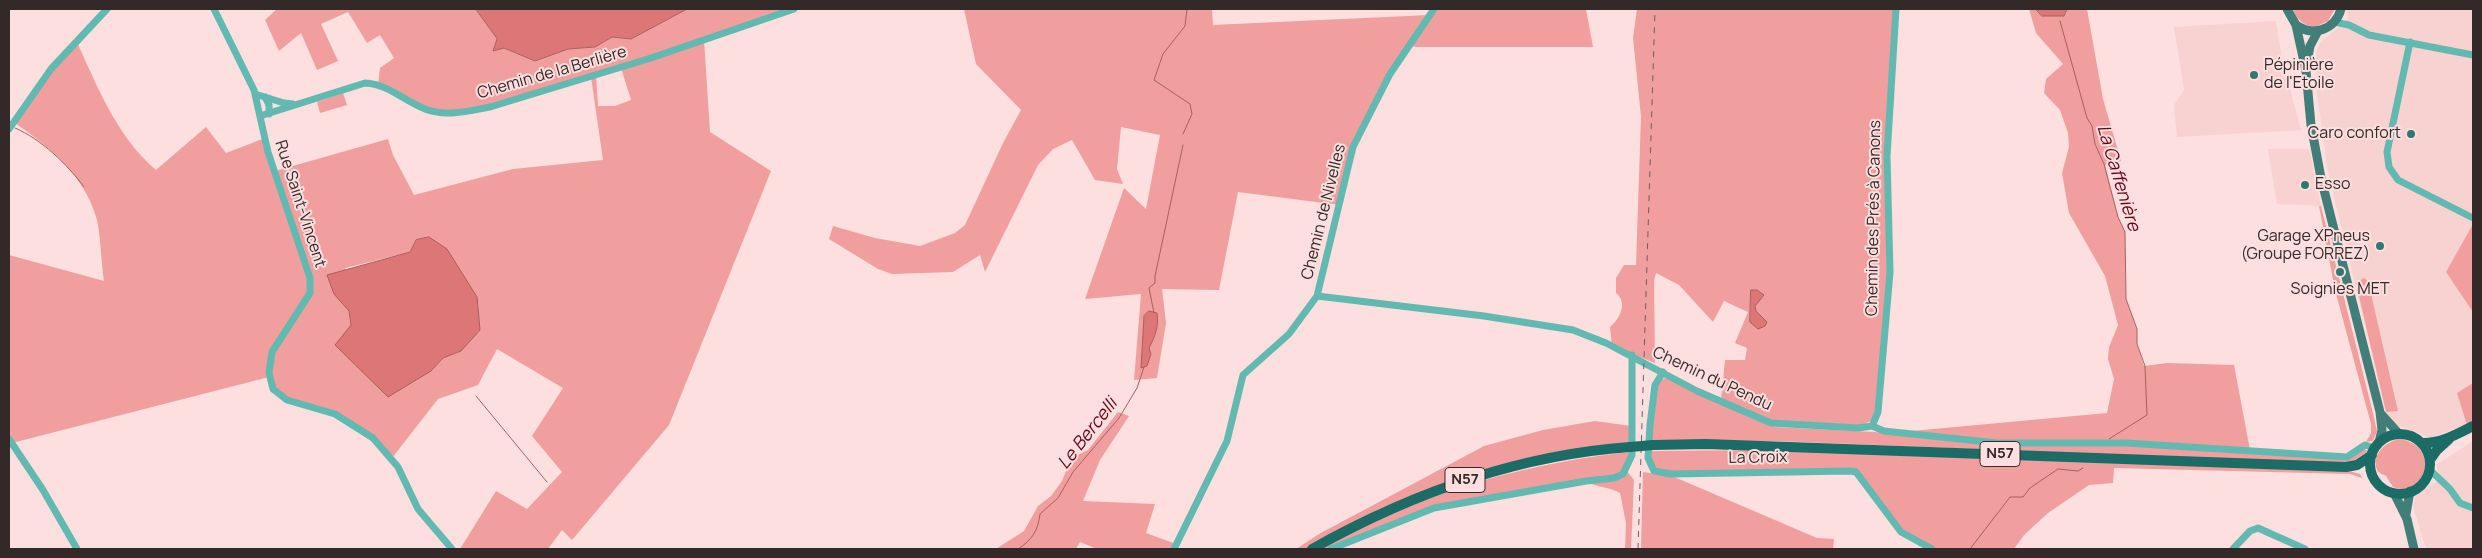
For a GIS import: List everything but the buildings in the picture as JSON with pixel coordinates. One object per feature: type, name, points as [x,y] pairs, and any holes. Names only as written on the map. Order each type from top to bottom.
[{"type":"highway","points":[[2450,438],[2437,450],[2430,471],[2420,486],[2410,491],[2394,493],[2382,488],[2374,478],[2371,469],[2375,449],[2386,437],[2399,434],[2411,436],[2421,442],[2433,442],[2450,438],[2473,426]]},
{"type":"highway","points":[[2421,442],[2430,471]]},
{"type":"highway","name":"N57","points":[[1312,549],[1382,513],[1469,479],[1548,459],[1630,447],[1653,445],[1725,445],[2346,467],[2357,465],[2375,449]]},
{"type":"highway","name":"N57","points":[[2346,467],[2374,478]]},
{"type":"main road","points":[[2287,9],[2296,25],[2306,71],[2311,125],[2321,178],[2380,412],[2382,430],[2375,449]]},
{"type":"main road","points":[[2306,71],[2310,46],[2318,31],[2334,22],[2340,11]]},
{"type":"main road","points":[[2296,25],[2304,30],[2318,31]]},
{"type":"main road","points":[[2380,412],[2399,434]]},
{"type":"main road","points":[[2410,491],[2406,504],[2407,519],[2414,549]]},
{"type":"main road","points":[[2394,493],[2407,519]]},
{"type":"street","points":[[9,129],[51,69],[107,9]]},
{"type":"street","name":"Rue Saint-Vincent","points":[[214,9],[255,94],[268,152],[310,278],[310,293],[272,352],[269,364],[273,389],[287,400],[327,410],[367,433],[392,458],[405,480],[418,509],[452,549]]},
{"type":"street","name":"Chemin de la Berlière","points":[[260,116],[365,83],[378,84],[419,106],[435,112],[468,111],[490,107],[651,58],[794,9]]},
{"type":"street","name":"Chemin de Nivelles","points":[[1174,549],[1227,441],[1243,375],[1288,334],[1317,296],[1344,189],[1351,151],[1390,74],[1434,9]]},
{"type":"street","name":"Chemin des Prés à Canons","points":[[1872,426],[1878,412],[1880,397],[1890,272],[1887,156],[1896,9]]},
{"type":"street","points":[[2340,11],[2349,25]]},
{"type":"street","points":[[2334,22],[2349,25],[2369,35],[2473,56]]},
{"type":"street","points":[[2410,42],[2387,152],[2389,167],[2402,182],[2473,218]]},
{"type":"street","points":[[255,94],[284,103],[296,104]]},
{"type":"street","points":[[265,97],[269,105],[268,114]]},
{"type":"street","name":"Chemin du Pendu","points":[[1317,296],[1563,328],[1585,334],[1632,355],[1697,391],[1771,423],[1858,428],[1872,426],[1884,431],[1997,443],[2126,443],[2347,457],[2364,445],[2375,449]]},
{"type":"street","points":[[1331,549],[1434,508],[1586,481],[1614,478],[1623,474],[1632,455],[1632,355]]},
{"type":"street","name":"La Croix","points":[[1663,372],[1655,385],[1650,425],[1648,458],[1654,471],[1671,474],[1850,470],[1856,472],[1901,532],[1932,549]]},
{"type":"street","points":[[9,439],[43,490],[77,549]]},
{"type":"street","points":[[2430,471],[2446,485],[2460,504],[2473,508]]},
{"type":"street","points":[[2233,549],[2250,531],[2258,528],[2305,549]]},
{"type":"shaded area","points":[[277,9],[476,9],[497,39],[493,50],[504,48],[535,61],[568,49],[595,47],[612,37],[631,39],[687,9],[794,9],[704,40],[710,132],[771,171],[669,425],[572,540],[562,530],[548,549],[460,549],[496,491],[527,509],[562,472],[532,436],[563,388],[497,349],[478,385],[438,399],[392,458],[353,424],[283,397],[269,377],[12,443],[9,439],[9,255],[104,281],[97,220],[92,204],[65,164],[54,153],[15,123],[76,40],[109,110],[130,142],[156,170],[206,127],[226,153],[265,138],[275,171],[388,139],[393,155],[414,195],[513,169],[603,160],[591,77],[490,107],[435,112],[378,85],[380,68],[394,58],[380,35],[367,43],[348,12],[321,24],[338,61],[317,70],[301,33],[279,51],[265,20]],"holes":[[[621,68],[631,100],[615,106],[598,106],[596,75]],[[416,240],[461,351],[443,358],[431,371],[351,325],[345,268],[410,252]]]},
{"type":"shaded area","points":[[476,9],[687,9],[631,39],[612,37],[595,47],[568,49],[535,61],[504,48],[493,51],[497,39]]},
{"type":"shaded area","points":[[964,9],[1212,9],[1213,25],[1429,15],[1434,9],[1586,9],[1593,47],[1415,47],[1410,44],[1360,131],[1340,205],[1238,192],[1219,290],[1162,289],[1166,323],[1157,378],[1134,380],[1141,294],[1085,299],[1124,188],[1146,209],[1160,135],[1121,127],[1117,169],[1123,184],[1095,180],[1072,140],[1053,149],[1038,165],[985,272],[980,255],[953,272],[892,274],[878,269],[829,239],[833,226],[875,238],[920,246],[955,233],[965,225],[1003,143],[1021,110],[976,64]]},
{"type":"shaded area","points":[[1637,9],[1895,9],[1886,155],[1887,274],[1878,405],[1873,420],[1860,426],[1769,420],[1721,400],[1725,360],[1745,360],[1747,348],[1735,343],[1748,312],[1724,301],[1713,322],[1679,285],[1656,273],[1654,281],[1655,363],[1612,346],[1610,327],[1617,320],[1622,306],[1622,301],[1616,293],[1616,278],[1624,265],[1636,265],[1641,117],[1633,38]]},
{"type":"shaded area","points":[[2029,9],[2036,9],[2042,16],[2064,16],[2067,9],[2087,9],[2103,99],[2121,161],[2105,165],[2118,217],[2125,232],[2126,299],[2137,329],[2137,344],[2144,366],[2167,363],[2234,365],[2250,450],[1999,441],[1901,432],[2107,413],[2114,379],[2108,359],[2109,347],[2118,325],[2105,276],[2069,213],[2062,173],[2069,147],[2068,133],[2060,110],[2044,93],[2046,79],[2063,64],[2036,33]]},
{"type":"shaded area","points":[[2036,9],[2067,9],[2064,16],[2042,16]]},
{"type":"shaded area","points":[[2293,9],[2335,9],[2328,21],[2315,27],[2301,21]]},
{"type":"shaded area","points":[[2347,9],[2473,9],[2473,422],[2431,438],[2393,424],[2386,412],[2328,172],[2317,93],[2316,52],[2320,43],[2348,19]]},
{"type":"shaded area","name":"Pépinière de l'Etoile","points":[[2276,21],[2282,59],[2301,130],[2177,137],[2174,105],[2184,90],[2174,27]]},
{"type":"shaded area","points":[[343,93],[347,105],[320,113],[317,102]]},
{"type":"shaded area","points":[[2268,149],[2309,149],[2321,206],[2277,204]]},
{"type":"shaded area","points":[[2319,206],[2321,206],[2372,409],[2377,431],[2373,441],[2366,442],[2371,433],[2371,424],[2335,290]]},
{"type":"shaded area","points":[[2473,224],[2473,312],[2446,272]]},
{"type":"shaded area","points":[[429,237],[447,249],[477,297],[480,330],[461,351],[443,358],[431,371],[388,397],[335,345],[351,325],[349,311],[334,294],[327,275],[410,252],[416,240]]},
{"type":"shaded area","points":[[2364,278],[2368,281],[2398,411],[2386,412],[2356,283]]},
{"type":"shaded area","points":[[1751,290],[1757,290],[1764,295],[1755,306],[1756,311],[1767,322],[1765,326],[1758,329],[1750,322]]},
{"type":"shaded area","points":[[1149,311],[1157,313],[1157,327],[1149,348],[1151,354],[1147,366],[1141,368],[1144,316]]},
{"type":"shaded area","points":[[1665,378],[1775,427],[1875,432],[1960,441],[2126,445],[2348,459],[2363,449],[2368,451],[2349,464],[1777,441],[1650,441],[1659,381]]},
{"type":"shaded area","points":[[2473,383],[2473,422],[2467,425],[2457,393]]},
{"type":"shaded area","points":[[1118,412],[1129,416],[1100,460],[1083,501],[1155,504],[1146,533],[1176,544],[1174,549],[1097,549],[1080,542],[1076,549],[996,549],[1024,531],[1038,506],[1051,496],[1062,481],[1071,458],[1088,450]]},
{"type":"shaded area","points":[[1595,421],[1631,426],[1630,443],[1446,482],[1379,509],[1306,549],[1296,549],[1319,534],[1484,446],[1543,430]]},
{"type":"shaded area","points":[[2400,439],[2413,444],[2421,451],[2425,460],[2424,470],[2420,479],[2414,486],[2404,489],[2393,487],[2386,476],[2378,472],[2376,466],[2377,455],[2380,451],[2389,443]]},
{"type":"shaded area","points":[[2473,441],[2473,549],[2426,549],[2413,506],[2416,496],[2430,484],[2435,483],[2440,476],[2436,465]]},
{"type":"shaded area","points":[[1773,450],[2349,471],[2360,474],[2362,478],[2350,474],[2114,468],[2113,483],[2089,485],[2048,513],[2024,535],[2014,549],[1926,549],[1904,532],[1854,468],[1666,473],[1653,467],[1650,451]]},
{"type":"shaded area","points":[[1630,452],[1629,462],[1617,476],[1430,507],[1360,534],[1329,549],[1320,549],[1384,515],[1444,492],[1536,467]]},
{"type":"shaded area","points":[[1626,470],[1634,480],[1631,549],[1625,549],[1626,523],[1620,493],[1586,481],[1614,478]]},
{"type":"shaded area","points":[[1643,472],[1672,476],[1817,538],[1834,539],[1833,549],[1641,549]]},
{"type":"waterway","points":[[1183,134],[1192,114],[1190,104],[1154,80],[1163,54],[1185,26],[1187,9]]},
{"type":"waterway","name":"La Caffenière","points":[[2060,21],[2087,118],[2092,126],[2095,144],[2104,164],[2118,217],[2125,232],[2126,299],[2137,329],[2137,344],[2145,366],[2147,415],[2109,439]]},
{"type":"waterway","points":[[15,128],[44,145],[70,170],[84,187]]},
{"type":"waterway","name":"Le Bercelli","points":[[1154,313],[1149,288],[1155,283],[1183,145]]},
{"type":"waterway","name":"Le Bercelli","points":[[1018,549],[1034,534],[1040,514],[1058,498],[1073,472],[1119,418],[1137,388],[1144,367]]},
{"type":"waterway","points":[[476,396],[547,482]]},
{"type":"waterway","name":"La Caffenière","points":[[1970,549],[2010,497],[2023,497],[2030,488],[2058,469],[2078,471],[2083,468]]},
{"type":"railway","points":[[1638,549],[1655,9]]},
{"type":"place","name":"Pépinière de l'Etoile","points":[[2254,75]]},
{"type":"place","name":"Caro confort","points":[[2411,134]]},
{"type":"place","name":"Esso","points":[[2305,185]]},
{"type":"place","name":"Garage XPneus (Groupe FORREZ)","points":[[2380,246]]},
{"type":"place","name":"Soignies MET","points":[[2340,272]]}]
